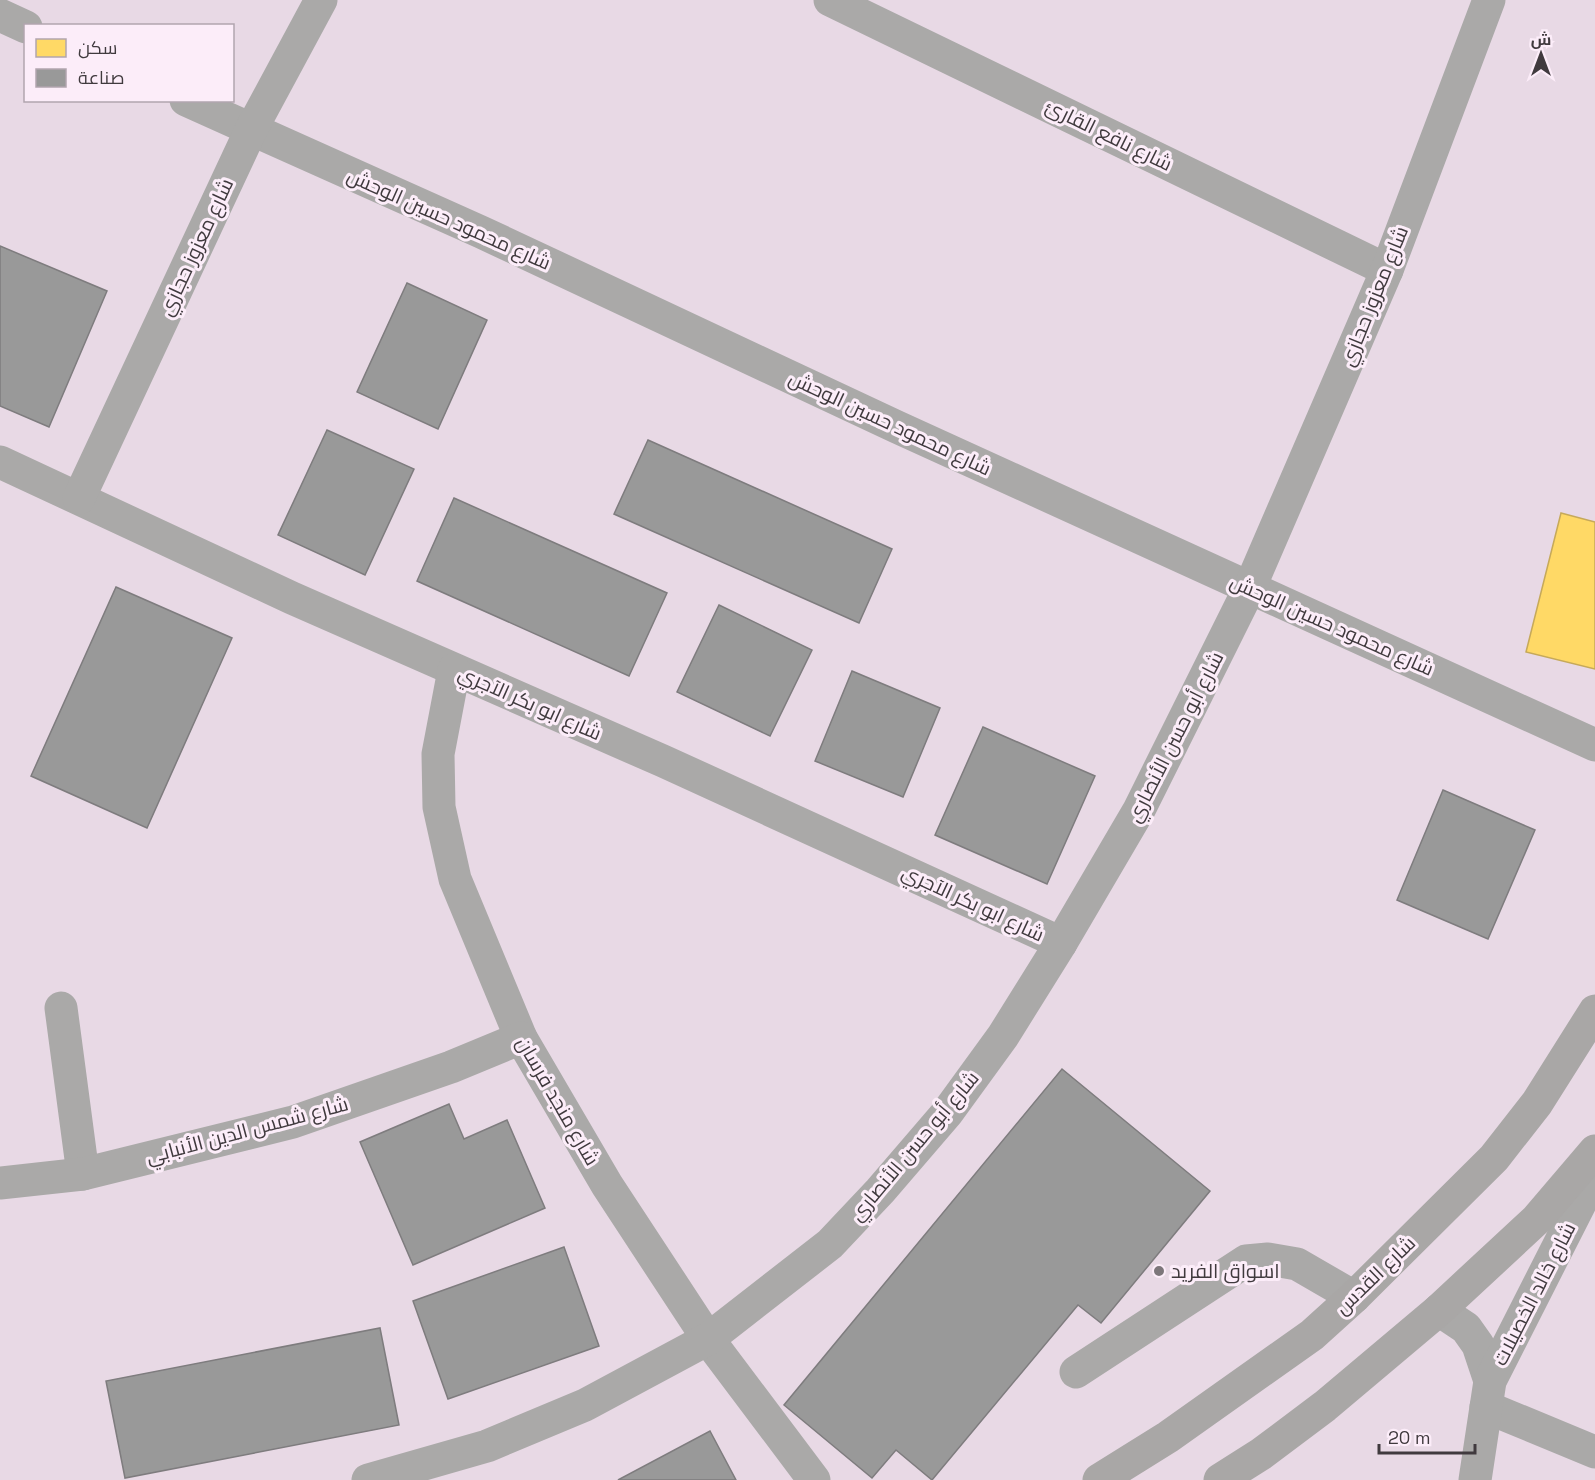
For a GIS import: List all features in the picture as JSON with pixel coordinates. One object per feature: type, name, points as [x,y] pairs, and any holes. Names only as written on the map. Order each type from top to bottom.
[{"type":"highway","name":"شارع القدس","points":[[1099,1480],[1168,1437],[1312,1335],[1353,1297],[1494,1158],[1537,1103],[1595,1011]]},
{"type":"highway","points":[[1220,1480],[1261,1454],[1325,1406],[1439,1310],[1537,1219],[1595,1151]]},
{"type":"street","name":"شارع معزوز حجازي","points":[[79,498],[251,130],[321,0]]},
{"type":"street","name":"شارع نافع القارئ","points":[[830,0],[1387,270]]},
{"type":"street","name":"شارع معزوز حجازي","points":[[1250,587],[1387,270],[1488,0]]},
{"type":"street","name":"شارع محمود حسين الوحش","points":[[190,102],[481,232],[897,427],[1595,744]]},
{"type":"street","name":"شارع ابو بكر الآجري","points":[[0,462],[292,597],[663,761],[1062,943]]},
{"type":"street","name":"شارع أبو حسن الأنصاري","points":[[368,1480],[487,1446],[585,1405],[708,1339],[830,1245],[947,1113],[1003,1036],[1062,943],[1139,810],[1250,587]]},
{"type":"street","name":"شارع منجد فرسان","points":[[454,670],[438,754],[439,807],[455,879],[521,1038],[607,1185],[708,1339],[814,1480]]},
{"type":"street","points":[[61,1008],[83,1174]]},
{"type":"street","name":"شارع شمس الدين الأنبابي","points":[[0,1183],[83,1174],[293,1122],[451,1067],[521,1038]]},
{"type":"street","name":"شارع خالد الخصيلات","points":[[1475,1480],[1488,1394],[1595,1174]]},
{"type":"street","points":[[1076,1372],[1246,1261],[1268,1259],[1297,1264],[1353,1297]]},
{"type":"street","name":"شارع خالد الخصيلات","points":[[1439,1310],[1466,1328],[1478,1345],[1488,1394]]},
{"type":"street","points":[[1488,1394],[1595,1452]]},
{"type":"shaded area","points":[[0,0],[1595,0],[1595,1480],[0,1480]]},
{"type":"building: سكن","points":[[1561,513],[1595,522],[1595,669],[1526,652]]},
{"type":"building: صناعة","points":[[0,246],[107,291],[49,427],[0,406]]},
{"type":"building: صناعة","points":[[407,283],[487,320],[438,429],[357,392]]},
{"type":"building: صناعة","points":[[327,430],[414,469],[365,575],[278,535]]},
{"type":"building: صناعة","points":[[648,440],[892,549],[859,623],[614,514]]},
{"type":"building: صناعة","points":[[454,498],[667,593],[629,676],[417,581]]},
{"type":"building: صناعة","points":[[116,587],[232,638],[147,828],[31,776]]},
{"type":"building: صناعة","points":[[719,605],[812,650],[770,736],[677,692]]},
{"type":"building: صناعة","points":[[852,671],[940,708],[903,797],[815,761]]},
{"type":"building: صناعة","points":[[983,727],[1095,776],[1047,884],[935,835]]},
{"type":"building: صناعة","points":[[1443,790],[1535,830],[1488,939],[1397,900]]},
{"type":"building: صناعة","points":[[1062,1069],[1210,1191],[1101,1323],[1078,1305],[932,1480],[896,1450],[872,1478],[784,1405]]},
{"type":"building: صناعة","points":[[449,1104],[464,1139],[507,1120],[545,1208],[413,1265],[360,1142]]},
{"type":"building: صناعة","points":[[564,1247],[599,1346],[448,1399],[413,1301]]},
{"type":"building: صناعة","points":[[380,1328],[399,1425],[125,1478],[106,1381]]},
{"type":"building: صناعة","points":[[710,1431],[736,1480],[618,1480]]},
{"type":"place","name":"اسواق الفريد","points":[[1159,1271]]}]
